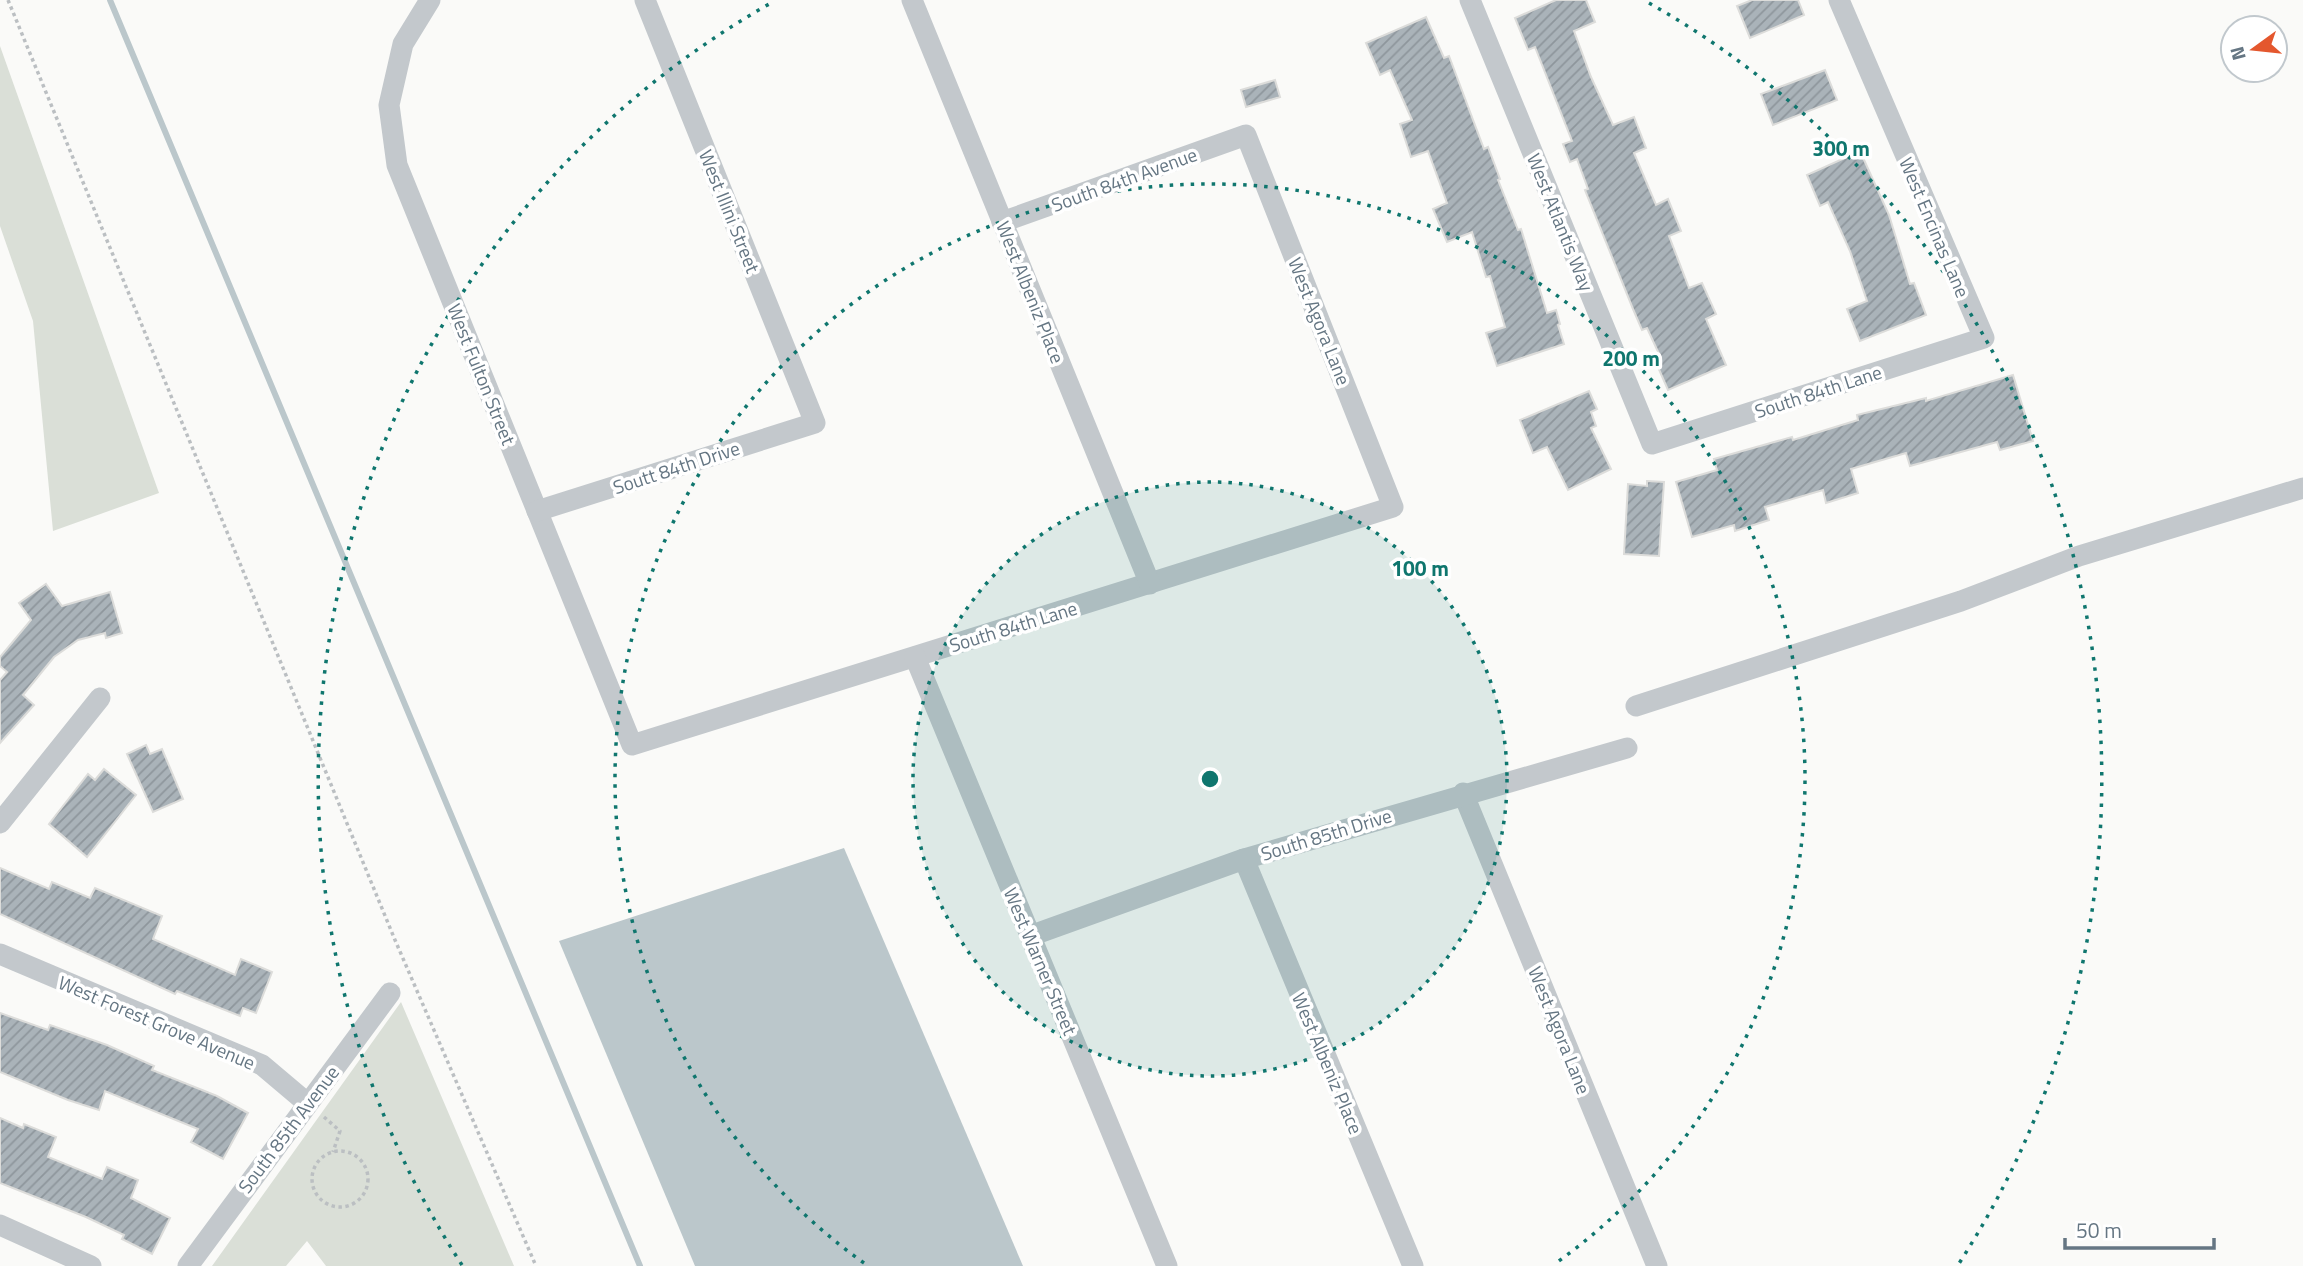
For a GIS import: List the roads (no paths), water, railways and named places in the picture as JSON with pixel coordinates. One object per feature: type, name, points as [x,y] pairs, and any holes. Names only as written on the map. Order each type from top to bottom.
[{"type":"street","name":"West Fulton Street","points":[[430,0],[403,44],[390,105],[397,165],[632,745]]},
{"type":"street","name":"West Illini Street","points":[[645,0],[815,423]]},
{"type":"street","name":"West Albeniz Place","points":[[912,0],[1150,584]]},
{"type":"street","name":"West Atlantis Way","points":[[1470,0],[1651,444]]},
{"type":"street","name":"West Encinas Lane","points":[[1839,0],[1984,338]]},
{"type":"street","name":"South 84th Avenue","points":[[1002,222],[1246,135]]},
{"type":"street","name":"West Agora Lane","points":[[1246,135],[1393,507]]},
{"type":"street","name":"South 84th Lane","points":[[1651,444],[1984,338]]},
{"type":"street","name":"Soutt 84th Drive","points":[[537,511],[815,423]]},
{"type":"street","points":[[1636,706],[1961,601],[2079,556],[2303,488]]},
{"type":"street","name":"South 84th Lane","points":[[632,745],[1393,507]]},
{"type":"street","name":"West Warner Street","points":[[915,657],[1167,1266]]},
{"type":"street","points":[[0,823],[100,698]]},
{"type":"street","name":"South 85th Drive","points":[[1030,936],[1244,859],[1463,793],[1627,748]]},
{"type":"street","name":"West Agora Lane","points":[[1463,793],[1657,1266]]},
{"type":"street","name":"West Albeniz Place","points":[[1244,859],[1413,1266]]},
{"type":"street","name":"West Forest Grove Avenue","points":[[0,954],[262,1065],[307,1103]]},
{"type":"street","name":"South 85th Avenue","points":[[188,1266],[390,993]]},
{"type":"street","points":[[0,1225],[91,1266]]},
{"type":"waterway","points":[[110,0],[640,1266]]}]
